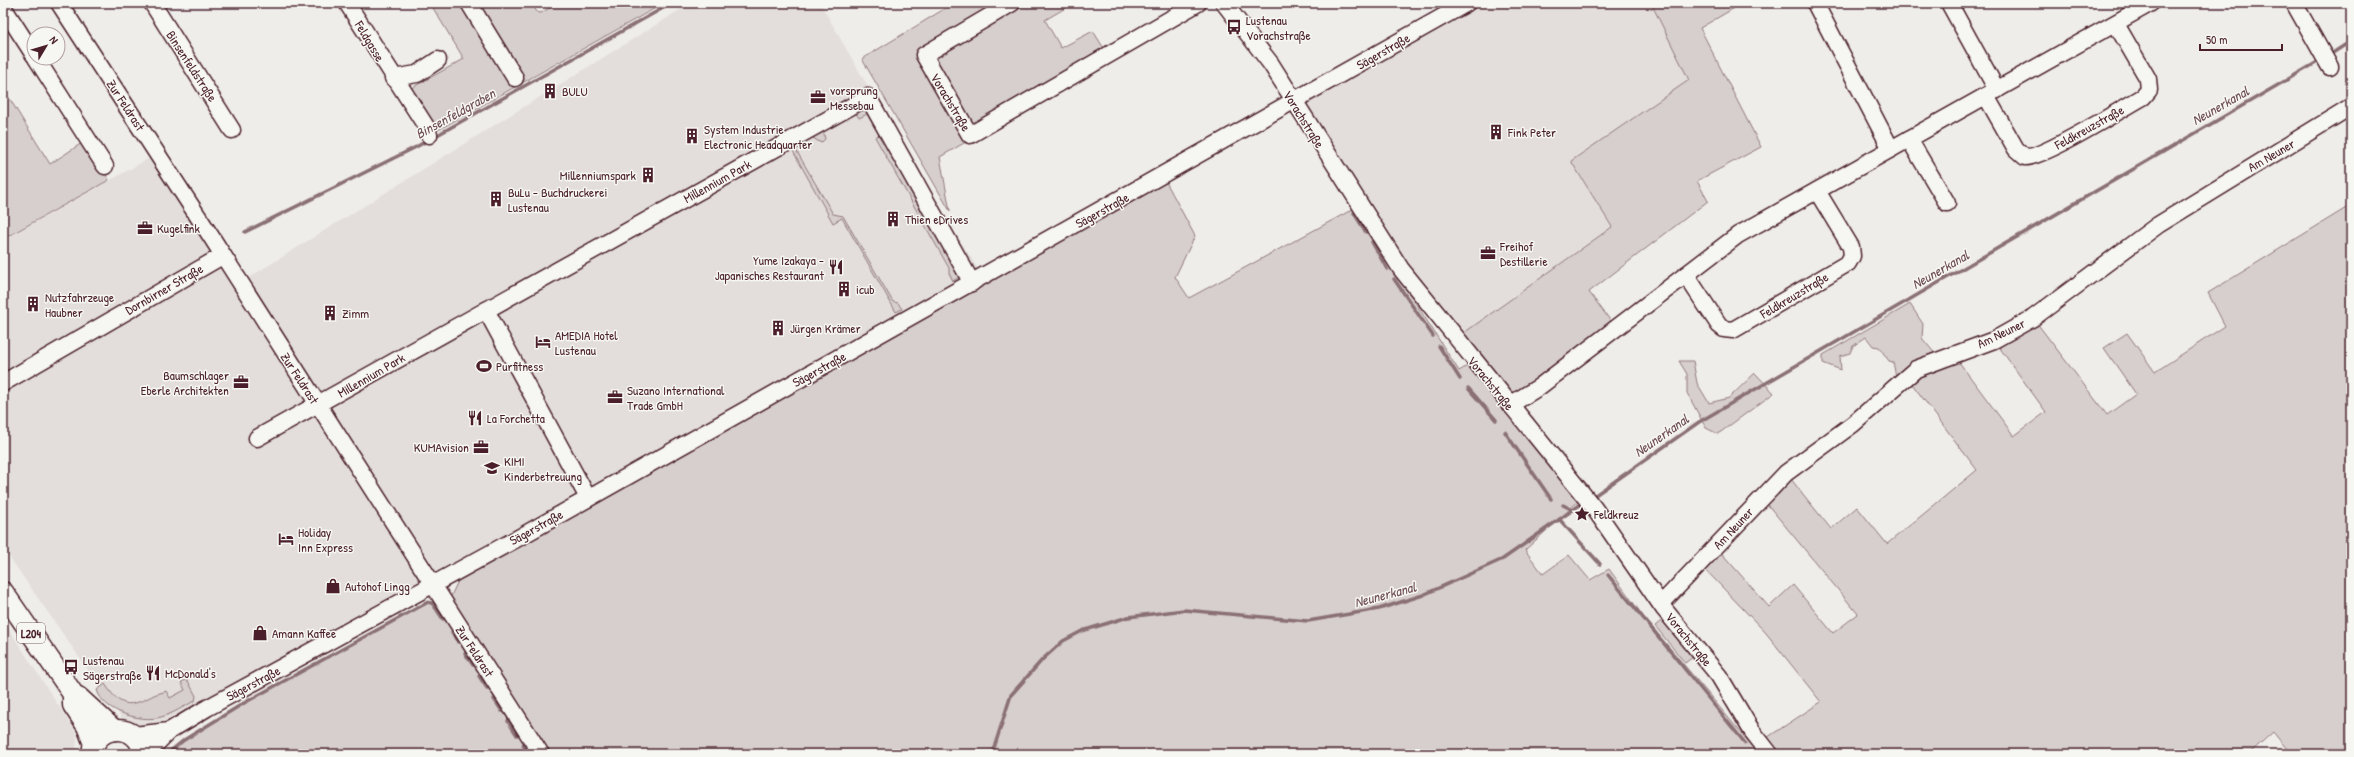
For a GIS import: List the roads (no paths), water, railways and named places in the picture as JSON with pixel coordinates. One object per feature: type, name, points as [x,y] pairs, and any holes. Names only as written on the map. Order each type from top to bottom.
[{"type":"main road","name":"L204","points":[[3,592],[73,694],[82,698],[94,713],[114,730]]},
{"type":"main road","name":"L204","points":[[73,694],[73,705],[87,726],[93,749]]},
{"type":"main road","name":"L204","points":[[93,749],[102,735],[114,730],[121,730],[134,735]]},
{"type":"main road","points":[[134,735],[142,746],[144,754]]},
{"type":"street","name":"Zur Feldrast","points":[[58,3],[318,405],[541,754]]},
{"type":"street","name":"Binsenfeldstraße","points":[[152,3],[232,130]]},
{"type":"street","name":"Feldgasse","points":[[347,3],[393,78],[427,128],[429,135]]},
{"type":"street","points":[[469,3],[515,78]]},
{"type":"street","name":"Vorachstraße","points":[[1012,3],[924,55],[970,136],[1198,3]]},
{"type":"street","name":"Vorachstraße","points":[[1224,3],[1271,64],[1401,269],[1594,508],[1661,604],[1719,676],[1752,731],[1770,754]]},
{"type":"street","name":"Sägerstraße","points":[[144,754],[169,731],[207,708],[588,498],[1467,3]]},
{"type":"street","points":[[1816,3],[1891,149]]},
{"type":"street","name":"Feldkreuzstraße","points":[[1949,3],[2020,154],[2031,158],[2143,97],[2149,90],[2148,79],[2116,24]]},
{"type":"street","points":[[1510,405],[1545,383],[1726,243],[2152,3]]},
{"type":"street","points":[[2294,3],[2330,67]]},
{"type":"street","points":[[3,7],[26,43]]},
{"type":"street","points":[[393,78],[417,74],[438,60]]},
{"type":"street","points":[[41,66],[106,166]]},
{"type":"street","name":"Millennium Park","points":[[257,438],[868,97],[972,283]]},
{"type":"street","name":"Am Neuner","points":[[1661,604],[1786,473],[1853,424],[1916,369],[1994,340],[2033,318],[2158,225],[2350,108]]},
{"type":"street","points":[[1909,139],[1947,203]]},
{"type":"street","name":"Feldkreuzstraße","points":[[1686,274],[1719,325],[1724,329],[1733,330],[1848,263],[1852,256],[1851,247],[1817,191]]},
{"type":"street","name":"Dornbirner Straße","points":[[3,383],[222,256]]},
{"type":"street","points":[[486,310],[588,498]]},
{"type":"street","name":"Sägerstraße","points":[[134,735],[169,731]]},
{"type":"waterway","name":"Binsenfeldgraben","points":[[245,232],[416,147],[672,3]]},
{"type":"waterway","name":"Neunerkanal","points":[[2328,56],[2351,41]]},
{"type":"waterway","name":"Neunerkanal","points":[[1591,498],[1699,422],[2321,60]]},
{"type":"waterway","points":[[1354,213],[1366,232]]},
{"type":"waterway","points":[[1372,242],[1387,269]]},
{"type":"waterway","points":[[1394,279],[1433,336]]},
{"type":"waterway","points":[[1439,346],[1460,379]]},
{"type":"waterway","points":[[1468,388],[1496,420]]},
{"type":"waterway","points":[[1505,432],[1551,499]]},
{"type":"waterway","name":"Neunerkanal","points":[[992,754],[1011,695],[1043,659],[1063,641],[1082,631],[1128,617],[1184,610],[1308,621],[1379,609],[1423,595],[1503,559],[1584,502]]},
{"type":"waterway","points":[[1563,505],[1573,510]]},
{"type":"waterway","points":[[1560,520],[1600,564]]},
{"type":"waterway","points":[[1608,575],[1745,743]]},
{"type":"waterway","points":[[168,753],[184,740],[244,703],[428,602],[433,604],[443,619]]},
{"type":"waterway","points":[[452,632],[458,642]]},
{"type":"waterway","points":[[465,653],[473,665]]},
{"type":"waterway","points":[[479,676],[487,688]]},
{"type":"waterway","points":[[494,699],[502,711]]},
{"type":"waterway","points":[[508,721],[517,735]]},
{"type":"waterway","points":[[523,745],[529,754]]},
{"type":"place","name":"Lustenau Vorachstraße","points":[[1234,27]]},
{"type":"place","name":"BULU","points":[[550,91]]},
{"type":"place","name":"vorsprung Messebau","points":[[818,97]]},
{"type":"place","name":"Fink Peter","points":[[1496,132]]},
{"type":"place","name":"System Industrie Electronic Headquarter","points":[[692,136]]},
{"type":"place","name":"Millenniumspark","points":[[648,175]]},
{"type":"place","name":"BuLu - Buchdruckerei Lustenau","points":[[496,199]]},
{"type":"place","name":"Thien eDrives","points":[[893,219]]},
{"type":"place","name":"Kugelfink","points":[[145,228]]},
{"type":"place","name":"Freihof Destillerie","points":[[1488,253]]},
{"type":"place","name":"Yume Izakaya - Japanisches Restaurant","points":[[836,267]]},
{"type":"place","name":"icub","points":[[844,289]]},
{"type":"place","name":"Nutzfahrzeuge Haubner","points":[[33,304]]},
{"type":"place","name":"Zimm","points":[[330,313]]},
{"type":"place","name":"Jürgen Krämer","points":[[778,328]]},
{"type":"place","name":"AMEDIA Hotel Lustenau","points":[[543,342]]},
{"type":"place","name":"Purfitness","points":[[484,366]]},
{"type":"place","name":"Baumschlager Eberle Architekten","points":[[241,382]]},
{"type":"place","name":"Suzano International Trade GmbH","points":[[615,397]]},
{"type":"place","name":"La Forchetta","points":[[475,418]]},
{"type":"place","name":"KUMAvision","points":[[481,447]]},
{"type":"place","name":"KIMI Kinderbetreuung","points":[[492,468]]},
{"type":"place","name":"Feldkreuz","points":[[1582,514]]},
{"type":"place","name":"Holiday Inn Express","points":[[286,539]]},
{"type":"place","name":"Autohof Lingg","points":[[333,586]]},
{"type":"place","name":"Amann Kaffee","points":[[260,633]]},
{"type":"place","name":"Lustenau Sägerstraße","points":[[71,667]]},
{"type":"place","name":"McDonald's","points":[[153,673]]}]
